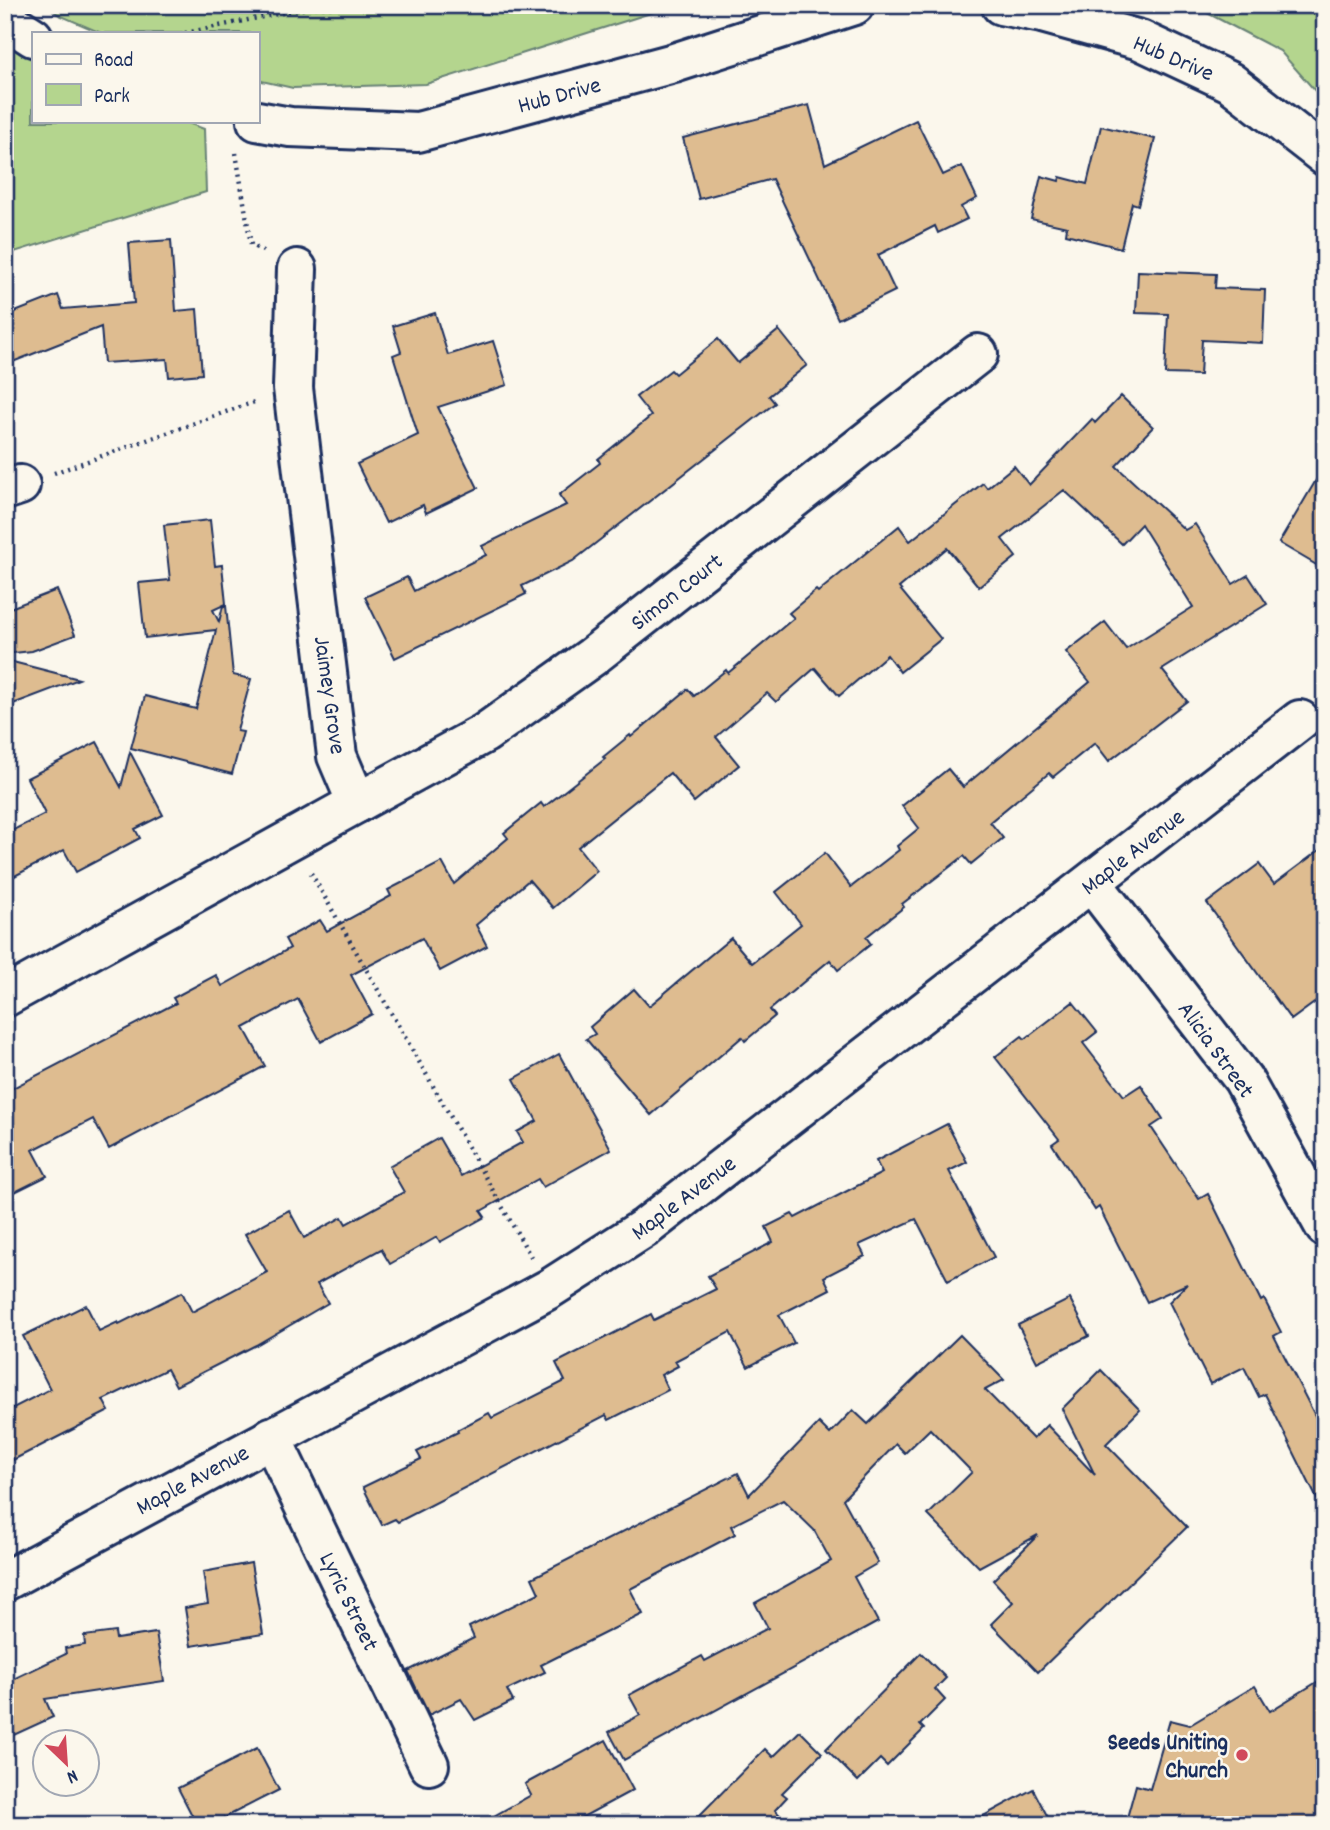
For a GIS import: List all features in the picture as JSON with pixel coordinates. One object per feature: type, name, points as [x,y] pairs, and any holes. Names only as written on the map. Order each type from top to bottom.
[{"type":"street","name":"Hub Drive","points":[[246,134],[290,127],[418,132],[674,63],[854,5]]},
{"type":"street","name":"Hub Drive","points":[[1001,5],[1042,13],[1140,40],[1230,82],[1325,156]]},
{"type":"street","points":[[5,19],[32,36]]},
{"type":"street","name":"Jaimey Grove","points":[[297,269],[293,388],[337,756],[357,803]]},
{"type":"street","name":"Simon Court","points":[[357,803],[485,733],[592,657],[978,354]]},
{"type":"street","name":"Maple Avenue","points":[[5,1581],[549,1289],[646,1227],[1092,884],[1300,720]]},
{"type":"street","points":[[5,997],[357,803]]},
{"type":"street","name":"Alicia Street","points":[[1092,884],[1243,1079],[1325,1227]]},
{"type":"street","name":"Lyric Street","points":[[271,1437],[429,1765]]},
{"type":"path","points":[[190,32],[311,7],[465,9],[477,5]]},
{"type":"path","points":[[246,134],[251,245],[297,269]]},
{"type":"path","points":[[13,488],[293,388]]},
{"type":"path","points":[[291,839],[549,1289]]},
{"type":"green space","points":[[46,5],[676,5],[426,84],[293,88],[259,80],[259,32],[99,32],[59,15]]},
{"type":"green space","points":[[1192,5],[1325,5],[1325,102],[1280,51]]},
{"type":"green space","points":[[5,44],[32,59],[32,122],[186,122],[204,129],[206,192],[5,255]]},
{"type":"building","points":[[809,105],[825,164],[916,120],[943,175],[962,166],[977,198],[961,207],[967,219],[938,233],[935,226],[878,255],[895,291],[838,319],[772,179],[699,199],[683,138]]},
{"type":"building","points":[[1101,126],[1155,139],[1138,205],[1132,203],[1121,248],[1066,234],[1067,227],[1031,219],[1041,176],[1059,181],[1060,177],[1087,184]]},
{"type":"building","points":[[171,240],[176,311],[197,309],[202,374],[169,377],[167,359],[104,363],[101,327],[5,365],[5,316],[58,295],[63,309],[134,303],[129,243]]},
{"type":"building","points":[[1138,271],[1216,274],[1215,288],[1265,290],[1263,343],[1202,340],[1200,375],[1165,374],[1168,314],[1136,313]]},
{"type":"building","points":[[435,313],[448,355],[493,341],[507,385],[438,407],[478,488],[426,513],[423,505],[386,523],[357,464],[418,435],[393,355],[401,352],[393,326]]},
{"type":"building","points":[[779,330],[807,365],[769,396],[775,403],[573,561],[522,586],[526,594],[395,658],[365,597],[407,577],[414,591],[486,555],[482,546],[566,505],[559,495],[600,463],[598,459],[651,416],[636,397],[671,370],[675,374],[718,339],[738,363]]},
{"type":"building","points":[[1121,396],[1153,427],[1116,466],[1185,530],[1195,524],[1233,584],[1248,575],[1267,604],[1162,670],[1187,701],[1109,761],[1095,743],[1053,777],[1049,773],[990,822],[1003,838],[971,864],[964,856],[902,904],[904,907],[866,937],[871,944],[838,970],[830,960],[770,1010],[775,1016],[745,1041],[742,1037],[651,1115],[586,1039],[595,1034],[590,1027],[634,989],[649,1006],[731,938],[752,963],[801,924],[776,892],[825,853],[851,887],[899,850],[897,846],[919,828],[902,806],[948,769],[963,787],[1090,682],[1066,652],[1105,622],[1126,649],[1193,607],[1141,524],[1122,544],[1064,490],[1002,539],[1016,557],[979,587],[947,548],[899,588],[941,639],[900,672],[887,655],[839,696],[815,668],[776,702],[767,693],[716,737],[739,765],[694,802],[670,773],[578,847],[597,871],[553,908],[529,880],[476,925],[487,946],[440,971],[422,938],[351,975],[372,1014],[321,1042],[298,999],[244,1028],[265,1066],[109,1149],[93,1119],[33,1150],[47,1176],[5,1197],[5,1092],[176,1003],[173,998],[216,975],[222,986],[290,948],[285,939],[320,920],[327,931],[391,896],[388,890],[442,862],[454,884],[508,838],[504,833],[541,803],[544,807],[688,689],[694,696],[726,670],[728,673],[794,618],[789,613],[899,526],[910,541],[983,483],[987,488],[1014,466],[1029,485],[1092,419],[1095,423]]},
{"type":"building","points":[[1325,465],[1325,570],[1279,543]]},
{"type":"building","points":[[210,520],[215,566],[222,565],[226,604],[213,610],[219,622],[223,606],[226,606],[233,675],[251,679],[237,731],[243,732],[232,774],[131,748],[145,696],[196,709],[216,630],[145,638],[139,583],[170,580],[164,525]]},
{"type":"building","points":[[57,590],[75,635],[32,651],[5,654],[5,610]]},
{"type":"building","points":[[5,660],[79,679],[5,707]]},
{"type":"building","points":[[97,742],[121,787],[130,752],[163,815],[135,829],[140,838],[76,872],[64,850],[5,881],[5,834],[45,814],[27,778]]},
{"type":"building","points":[[1325,846],[1325,995],[1291,1020],[1207,903],[1259,864],[1274,884]]},
{"type":"building","points":[[1073,1002],[1097,1032],[1083,1043],[1124,1096],[1141,1085],[1163,1119],[1151,1127],[1199,1199],[1208,1194],[1261,1301],[1264,1299],[1281,1332],[1274,1336],[1325,1435],[1325,1515],[1265,1394],[1259,1397],[1244,1367],[1210,1384],[1169,1302],[1187,1284],[1147,1302],[1099,1207],[1095,1210],[1052,1144],[1059,1139],[995,1057],[1022,1036],[1025,1039]]},
{"type":"building","points":[[559,1054],[611,1149],[543,1187],[538,1179],[481,1211],[485,1217],[440,1242],[437,1237],[390,1264],[381,1249],[317,1284],[328,1303],[256,1345],[176,1386],[167,1369],[103,1400],[109,1411],[5,1464],[5,1412],[50,1389],[23,1336],[86,1305],[99,1331],[118,1322],[119,1324],[182,1292],[192,1312],[267,1272],[245,1234],[289,1210],[304,1238],[342,1217],[346,1224],[404,1192],[389,1166],[439,1138],[461,1176],[523,1142],[517,1132],[537,1121],[514,1079]]},
{"type":"building","points":[[947,1124],[967,1162],[949,1171],[994,1257],[948,1281],[916,1219],[859,1245],[865,1256],[824,1277],[830,1289],[779,1315],[794,1343],[748,1367],[730,1332],[675,1361],[678,1366],[661,1375],[668,1390],[609,1420],[606,1415],[398,1522],[395,1519],[382,1525],[363,1487],[421,1459],[417,1452],[489,1413],[492,1418],[565,1381],[556,1363],[651,1314],[654,1320],[716,1289],[708,1276],[773,1242],[766,1227],[792,1214],[795,1218],[882,1173],[876,1161]]},
{"type":"building","points":[[1070,1299],[1089,1336],[1037,1362],[1018,1325]]},
{"type":"building","points":[[960,1335],[1004,1380],[985,1390],[1033,1439],[1047,1425],[1095,1475],[1062,1409],[1101,1370],[1140,1410],[1106,1444],[1187,1527],[1038,1672],[991,1624],[1013,1602],[993,1580],[1038,1535],[979,1567],[928,1515],[972,1472],[930,1429],[905,1453],[896,1444],[843,1499],[878,1563],[854,1577],[878,1622],[624,1760],[609,1732],[640,1715],[629,1695],[702,1656],[705,1661],[768,1628],[755,1603],[831,1561],[814,1530],[783,1500],[731,1526],[735,1534],[630,1589],[643,1614],[541,1665],[545,1672],[507,1690],[513,1701],[475,1720],[461,1699],[429,1715],[408,1671],[474,1638],[469,1627],[539,1593],[532,1578],[738,1473],[749,1495],[819,1423],[830,1434],[853,1410],[868,1424]]},
{"type":"building","points":[[251,1563],[263,1634],[191,1646],[185,1608],[208,1604],[203,1572]]},
{"type":"building","points":[[115,1632],[116,1639],[156,1633],[164,1681],[45,1699],[53,1717],[5,1739],[5,1683],[66,1654],[65,1648],[85,1645],[84,1636]]},
{"type":"building","points":[[921,1653],[946,1678],[935,1689],[945,1700],[920,1725],[924,1729],[887,1766],[880,1759],[858,1781],[826,1749]]},
{"type":"building","name":"Seeds Uniting Church","points":[[1325,1677],[1325,1825],[1125,1825],[1136,1785],[1150,1789],[1170,1720],[1190,1725],[1255,1686],[1270,1711]]},
{"type":"building","points":[[800,1731],[822,1753],[782,1793],[787,1797],[775,1810],[789,1825],[690,1825],[765,1749],[773,1757]]},
{"type":"building","points":[[606,1740],[633,1790],[568,1825],[478,1825],[531,1795],[525,1784]]},
{"type":"building","points":[[257,1748],[279,1790],[210,1825],[197,1825],[178,1788]]},
{"type":"building","points":[[1033,1789],[1052,1825],[967,1825]]},
{"type":"place","name":"Seeds Uniting Church","points":[[1242,1755]]}]
